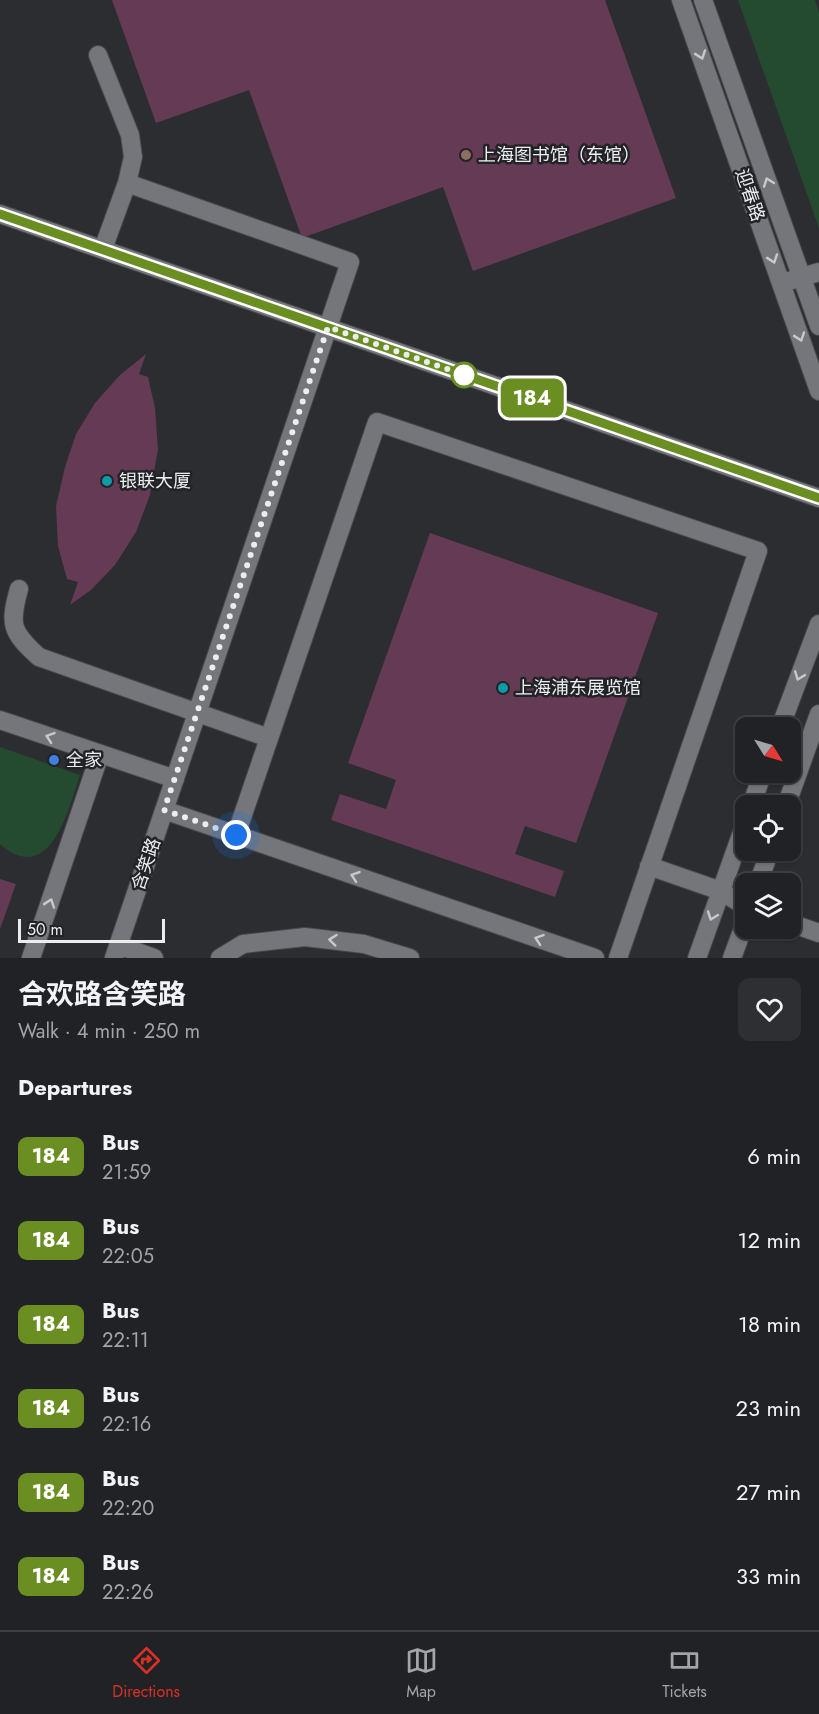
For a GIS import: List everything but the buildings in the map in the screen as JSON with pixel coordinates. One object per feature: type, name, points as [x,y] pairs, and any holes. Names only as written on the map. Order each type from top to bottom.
[{"type":"street","name":"迎春路","points":[[681,0],[819,391]]},
{"type":"street","name":"迎春路","points":[[703,0],[810,274],[819,326]]},
{"type":"street","points":[[98,55],[130,135],[133,157],[127,183],[103,249]]},
{"type":"street","name":"含笑路","points":[[116,951],[350,262],[127,183]]},
{"type":"street","points":[[0,214],[819,498]]},
{"type":"street","points":[[781,283],[810,274]]},
{"type":"street","points":[[236,835],[377,422],[389,425],[758,551],[618,958]]},
{"type":"street","points":[[19,589],[11,616],[21,641],[39,657],[269,738]]},
{"type":"street","points":[[784,717],[819,624]]},
{"type":"street","points":[[791,795],[813,749],[819,714]]},
{"type":"street","points":[[0,720],[175,779]]},
{"type":"street","points":[[31,958],[100,754]]},
{"type":"street","points":[[164,810],[595,958]]},
{"type":"street","points":[[697,958],[735,852]]},
{"type":"street","points":[[649,866],[721,891],[735,900]]},
{"type":"street","points":[[801,927],[819,933]]},
{"type":"street","points":[[220,958],[243,944],[305,937],[364,944],[410,958]]},
{"type":"street","points":[[732,958],[739,939]]},
{"type":"street","points":[[116,951],[154,958]]},
{"type":"green space","points":[[738,0],[815,0],[819,12],[819,228]]},
{"type":"green space","points":[[0,747],[80,775],[70,806],[55,839],[44,850],[32,857],[17,855],[0,844]]},
{"type":"bus line","name":"184","points":[[0,214],[819,498]]},
{"type":"place","name":"上海图书馆（东馆）","points":[[466,155]]},
{"type":"place","name":"银联大厦","points":[[107,481]]},
{"type":"place","name":"上海浦东展览馆","points":[[503,688]]},
{"type":"place","name":"全家","points":[[54,760]]},
{"type":"route","points":[[236,835],[164,810],[328,327],[464,375]]}]
